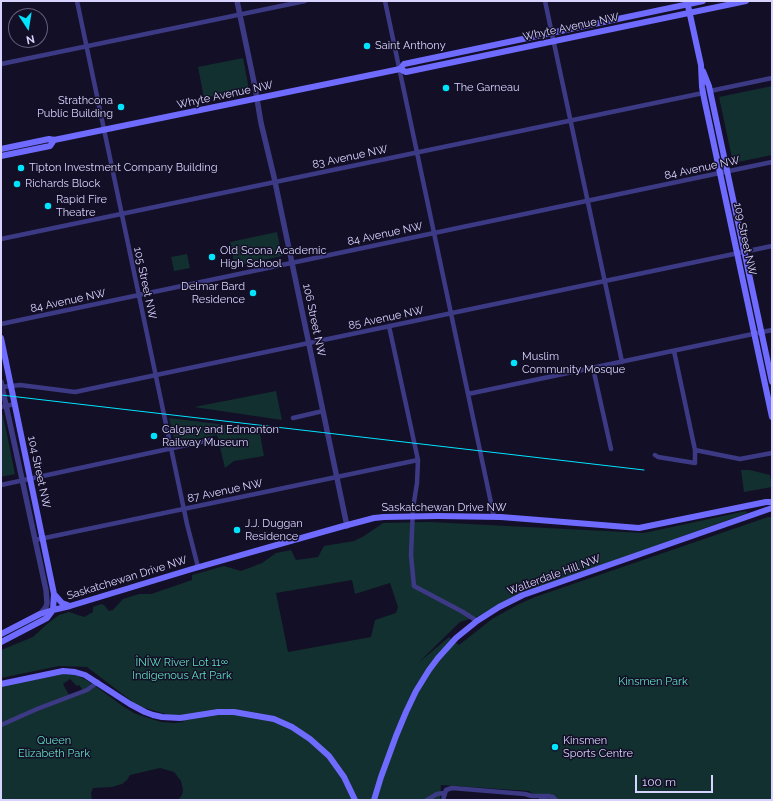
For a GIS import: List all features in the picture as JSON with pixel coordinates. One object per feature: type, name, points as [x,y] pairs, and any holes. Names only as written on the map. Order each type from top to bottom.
[{"type":"main road","name":"Whyte Avenue NW","points":[[400,69],[404,64],[552,33],[688,2],[703,1]]},
{"type":"main road","name":"Whyte Avenue NW","points":[[1,149],[104,130],[400,69],[406,72],[746,1]]},
{"type":"main road","name":"109 Street NW","points":[[688,2],[701,65],[710,91],[724,173],[741,253],[754,334],[772,415]]},
{"type":"main road","name":"109 Street NW","points":[[701,65],[703,92],[724,173]]},
{"type":"main road","name":"Whyte Avenue NW","points":[[1,156],[50,146],[54,140]]},
{"type":"main road","name":"109 Street NW","points":[[741,253],[762,332],[772,382]]},
{"type":"main road","name":"104 Street NW","points":[[1,338],[54,594],[53,610]]},
{"type":"main road","name":"Saskatchewan Drive NW","points":[[1,634],[40,614],[198,567],[374,518],[494,516],[639,528],[772,502]]},
{"type":"main road","name":"Walterdale Hill NW","points":[[374,800],[396,736],[416,691],[442,653],[456,638],[477,621],[499,607],[523,595],[772,508]]},
{"type":"main road","points":[[54,594],[62,603],[70,606]]},
{"type":"main road","name":"Saskatchewan Drive NW","points":[[1,642],[47,618],[53,610]]},
{"type":"main road","points":[[1,684],[63,671],[75,672],[85,675],[98,682],[135,707],[145,712],[162,717],[180,718],[218,712],[234,712],[266,716],[283,723],[310,739],[329,756],[344,777],[355,800]]},
{"type":"street","name":"105 Street NW","points":[[77,1],[155,375],[198,567]]},
{"type":"street","name":"106 Street NW","points":[[237,1],[257,99],[263,137],[275,182],[347,526]]},
{"type":"street","points":[[1,64],[305,1]]},
{"type":"street","points":[[385,1],[494,516]]},
{"type":"street","points":[[545,1],[622,362]]},
{"type":"street","points":[[710,91],[772,78]]},
{"type":"street","name":"83 Avenue NW","points":[[1,239],[703,92]]},
{"type":"street","name":"84 Avenue NW","points":[[1,324],[772,162]]},
{"type":"street","name":"85 Avenue NW","points":[[2,384],[75,392],[772,246]]},
{"type":"street","points":[[389,326],[418,460],[417,483],[413,508],[411,555],[414,586],[477,621]]},
{"type":"street","points":[[468,394],[772,330]]},
{"type":"street","points":[[655,455],[658,458],[695,463],[696,450],[674,351]]},
{"type":"street","points":[[593,368],[611,449]]},
{"type":"street","name":"104 Street NW","points":[[2,384],[4,407],[22,480],[48,599],[46,607],[40,614]]},
{"type":"street","points":[[4,407],[15,404]]},
{"type":"street","points":[[293,418],[323,411]]},
{"type":"street","points":[[1,485],[210,440]]},
{"type":"street","points":[[696,450],[740,459],[772,453]]},
{"type":"street","name":"87 Avenue NW","points":[[35,540],[418,460]]},
{"type":"street","points":[[1,726],[37,709],[87,690],[98,682]]},
{"type":"street","points":[[427,800],[452,788],[528,794],[534,798],[548,796],[553,797],[556,800]]},
{"type":"street","points":[[443,800],[444,793]]},
{"type":"street","points":[[541,800],[548,796]]},
{"type":"green space","points":[[243,58],[249,89],[204,98],[198,67]]},
{"type":"green space","points":[[772,86],[772,155],[733,163],[719,97]]},
{"type":"green space","points":[[277,232],[282,256],[235,266],[230,242]]},
{"type":"green space","points":[[187,254],[190,268],[174,271],[171,257]]},
{"type":"green space","points":[[276,391],[282,420],[194,407]]},
{"type":"green space","points":[[1,413],[3,415],[15,474],[1,477]]},
{"type":"green space","points":[[169,418],[259,429],[264,456],[234,461],[225,468],[217,435],[178,443],[174,439]]},
{"type":"green space","points":[[741,470],[750,470],[770,475],[772,487],[744,492]]},
{"type":"green space","points":[[746,511],[747,513],[505,601],[477,617],[460,622],[417,664],[449,637],[459,645],[492,619],[535,597],[768,517],[772,517],[772,800],[541,800],[529,791],[441,785],[440,800],[178,800],[182,795],[183,790],[181,781],[174,772],[160,768],[130,775],[122,784],[112,787],[93,788],[91,793],[92,800],[1,800],[1,686],[64,674],[76,675],[90,682],[136,714],[161,722],[184,722],[173,716],[138,706],[87,667],[59,666],[1,678],[1,650],[33,637],[59,615],[69,612],[84,617],[93,612],[93,607],[101,604],[104,605],[109,611],[113,610],[123,599],[139,594],[151,594],[192,580],[192,575],[224,566],[241,571],[262,563],[276,553],[291,550],[296,560],[318,557],[324,546],[354,541],[383,523],[430,522],[644,533]],"holes":[[[352,580],[355,594],[390,583],[398,607],[396,613],[375,620],[371,637],[288,652],[276,593]],[[70,679],[77,686],[79,685],[84,692],[70,697],[63,684]]]},
{"type":"tram line","points":[[1,395],[644,470]]},
{"type":"place","name":"Saint Anthony","points":[[367,46]]},
{"type":"place","name":"The Garneau","points":[[446,88]]},
{"type":"place","name":"Strathcona Public Building","points":[[121,107]]},
{"type":"place","name":"Tipton Investment Company Building","points":[[21,168]]},
{"type":"place","name":"Richards Block","points":[[17,184]]},
{"type":"place","name":"Rapid Fire Theatre","points":[[48,206]]},
{"type":"place","name":"Old Scona Academic High School","points":[[212,257]]},
{"type":"place","name":"Delmar Bard Residence","points":[[253,293]]},
{"type":"place","name":"Muslim Community Mosque","points":[[514,363]]},
{"type":"place","name":"Calgary and Edmonton Railway Museum","points":[[154,436]]},
{"type":"place","name":"J.J. Duggan Residence","points":[[237,530]]},
{"type":"place","name":"Kinsmen Sports Centre","points":[[555,747]]},
{"type":"park label","name":"ÎNÎW River Lot 11∞ Indigenous Art Park","points":[[182,669]]},
{"type":"park label","name":"Kinsmen Park","points":[[653,682]]},
{"type":"park label","name":"Queen Elizabeth Park","points":[[54,747]]}]
